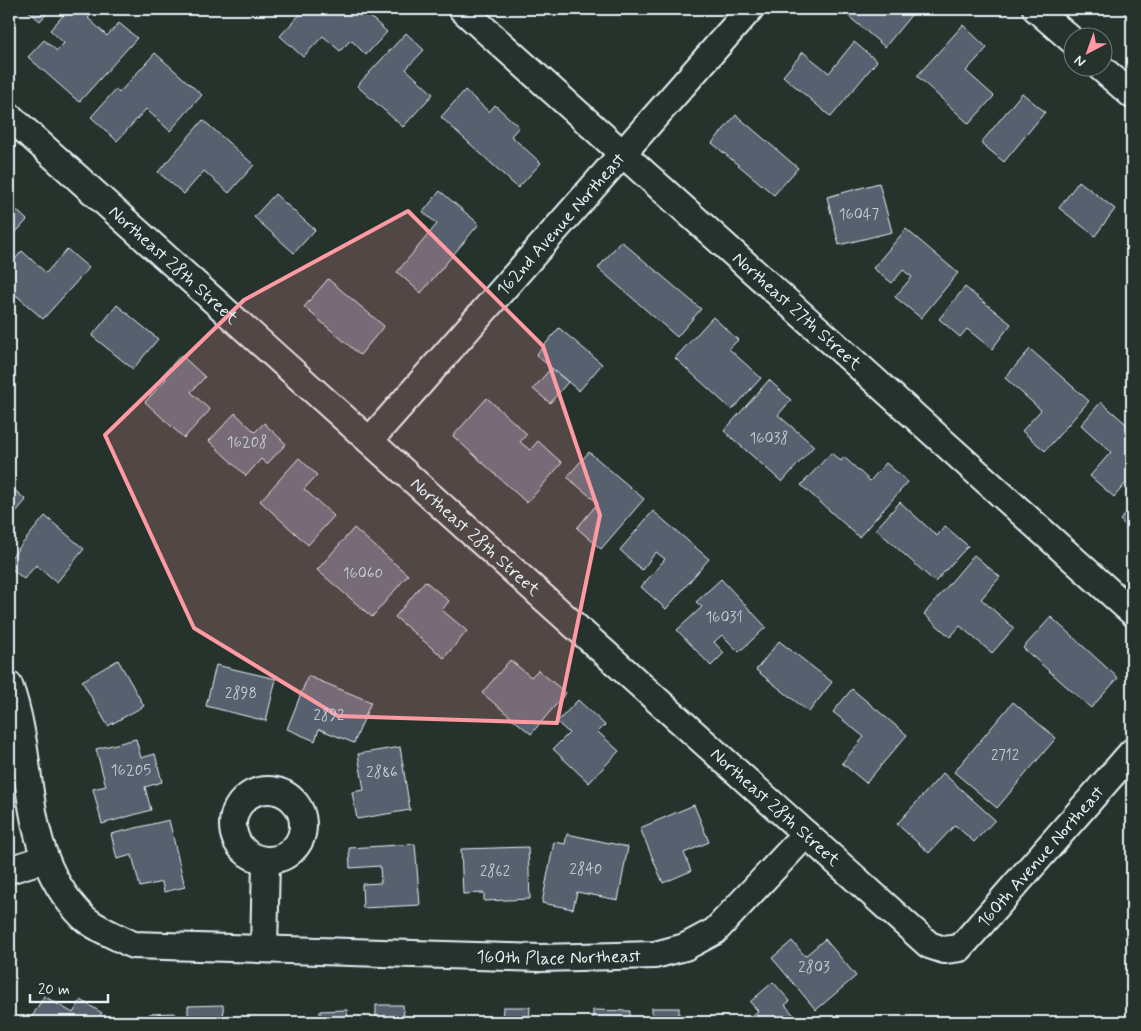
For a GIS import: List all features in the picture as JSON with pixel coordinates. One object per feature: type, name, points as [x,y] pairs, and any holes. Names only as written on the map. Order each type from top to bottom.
[{"type":"street","name":"Northeast 27th Street","points":[[462,9],[1132,612]]},
{"type":"street","name":"162nd Avenue Northeast","points":[[370,440],[750,9]]},
{"type":"street","points":[[1036,9],[1064,33]]},
{"type":"street","points":[[1113,78],[1132,95]]},
{"type":"street","name":"Northeast 28th Street","points":[[9,116],[929,945],[944,950]]},
{"type":"street","points":[[9,685],[19,712],[26,753],[20,807],[44,859],[9,870]]},
{"type":"street","name":"160th Avenue Northeast","points":[[944,950],[960,948],[1132,752]]},
{"type":"street","name":"160th Place Northeast","points":[[44,859],[61,890],[84,918],[133,945],[541,958],[654,955],[685,947],[715,931],[806,834]]},
{"type":"street","points":[[264,949],[266,861]]},
{"type":"highlighted area","points":[[408,211],[543,346],[600,515],[557,723],[338,716],[194,628],[105,435],[244,300]]},
{"type":"building","points":[[26,9],[51,9],[40,21]]},
{"type":"building","points":[[69,9],[96,9],[88,18],[107,36],[119,23],[137,38],[79,102],[28,57],[44,40],[57,51],[64,43],[50,30]]},
{"type":"building","points":[[305,9],[362,9],[387,32],[366,55],[351,40],[340,51],[323,36],[303,57],[280,36]]},
{"type":"building","points":[[840,9],[916,9],[885,47]]},
{"type":"building","points":[[1120,9],[1132,9],[1132,20]]},
{"type":"building","points":[[963,25],[987,48],[966,71],[994,96],[969,124],[917,76]]},
{"type":"building","points":[[406,33],[424,50],[406,69],[433,94],[403,127],[357,86]]},
{"type":"building","points":[[854,42],[877,61],[831,117],[783,76],[803,52],[829,73]]},
{"type":"building","points":[[155,53],[202,95],[170,131],[146,109],[117,141],[91,117],[116,89],[119,93]]},
{"type":"building","points":[[465,90],[489,112],[495,105],[519,127],[511,136],[541,163],[518,188],[441,117]]},
{"type":"building","points":[[1022,93],[1045,112],[1004,162],[981,143]]},
{"type":"building","points":[[736,115],[798,168],[774,195],[712,143]]},
{"type":"building","points":[[203,120],[254,165],[229,193],[204,171],[184,194],[158,172]]},
{"type":"building","points":[[1079,181],[1115,209],[1095,236],[1059,208]]},
{"type":"building","points":[[879,183],[892,232],[839,245],[827,197]]},
{"type":"building","points":[[440,191],[479,224],[421,293],[397,272],[437,224],[423,212]]},
{"type":"building","points":[[275,194],[315,230],[294,253],[254,217]]},
{"type":"building","points":[[9,203],[27,220],[9,240]]},
{"type":"building","points":[[906,229],[958,273],[921,318],[895,297],[912,277],[903,270],[892,283],[873,268]]},
{"type":"building","points":[[621,241],[701,309],[677,337],[598,268]]},
{"type":"building","points":[[67,249],[89,268],[43,319],[9,289],[9,266],[22,251],[46,273]]},
{"type":"building","points":[[328,279],[384,326],[360,355],[304,307]]},
{"type":"building","points":[[965,287],[1011,324],[992,349],[967,329],[960,337],[939,319]]},
{"type":"building","points":[[117,305],[158,339],[133,369],[92,336]]},
{"type":"building","points":[[713,317],[738,340],[729,349],[761,378],[732,410],[675,358]]},
{"type":"building","points":[[559,328],[602,364],[579,391],[536,355]]},
{"type":"building","points":[[1030,349],[1089,401],[1045,451],[1022,431],[1041,410],[1005,378]]},
{"type":"building","points":[[181,355],[205,377],[191,392],[210,410],[184,438],[145,402],[166,379],[162,376]]},
{"type":"building","points":[[551,368],[568,382],[550,403],[533,389]]},
{"type":"building","points":[[769,380],[791,400],[778,415],[814,446],[782,482],[724,431]]},
{"type":"building","points":[[487,398],[527,434],[520,442],[530,450],[538,441],[562,463],[527,503],[453,436]]},
{"type":"building","points":[[1101,402],[1132,429],[1132,476],[1114,497],[1090,476],[1111,452],[1081,425]]},
{"type":"building","points":[[235,413],[255,432],[264,423],[286,444],[267,464],[261,459],[246,476],[209,441]]},
{"type":"building","points":[[589,452],[644,499],[601,549],[577,528],[598,503],[567,477]]},
{"type":"building","points":[[831,453],[841,461],[844,457],[870,481],[886,463],[908,482],[859,537],[801,485]]},
{"type":"building","points":[[299,458],[317,475],[304,489],[334,516],[308,545],[260,501]]},
{"type":"building","points":[[9,485],[26,500],[9,520]]},
{"type":"building","points":[[900,502],[937,536],[945,526],[968,546],[935,582],[876,529]]},
{"type":"building","points":[[1132,506],[1132,531],[1120,520]]},
{"type":"building","points":[[653,511],[709,559],[666,609],[641,587],[665,559],[656,552],[642,570],[620,550]]},
{"type":"building","points":[[45,516],[84,549],[57,582],[36,565],[24,579],[9,567],[9,560]]},
{"type":"building","points":[[354,528],[408,575],[372,617],[317,570]]},
{"type":"building","points":[[974,555],[1000,577],[981,599],[1014,628],[992,653],[960,626],[950,637],[924,614]]},
{"type":"building","points":[[721,579],[766,627],[739,652],[722,635],[714,642],[724,653],[711,666],[677,630],[702,607],[696,602]]},
{"type":"building","points":[[425,581],[449,601],[442,610],[467,631],[444,658],[395,617]]},
{"type":"building","points":[[1051,617],[1118,678],[1091,708],[1023,648]]},
{"type":"building","points":[[779,641],[832,682],[809,712],[756,670]]},
{"type":"building","points":[[118,660],[144,706],[108,726],[82,681]]},
{"type":"building","points":[[510,660],[531,677],[538,670],[566,693],[531,734],[482,693]]},
{"type":"building","points":[[216,665],[276,679],[266,721],[206,706]]},
{"type":"building","points":[[308,676],[371,702],[354,743],[319,729],[315,741],[287,729]]},
{"type":"building","points":[[852,689],[907,735],[866,783],[842,763],[864,737],[833,712]]},
{"type":"building","points":[[578,700],[605,725],[598,732],[619,751],[589,783],[553,749],[569,733],[557,722]]},
{"type":"building","points":[[1013,702],[1056,738],[997,808],[954,772]]},
{"type":"building","points":[[136,739],[141,758],[155,754],[162,782],[145,787],[151,810],[102,824],[93,789],[106,786],[96,749]]},
{"type":"building","points":[[400,747],[410,810],[357,819],[352,792],[364,790],[358,754]]},
{"type":"building","points":[[943,773],[995,820],[974,842],[955,825],[929,853],[897,824]]},
{"type":"building","points":[[694,805],[709,842],[684,853],[691,871],[663,883],[640,828]]},
{"type":"building","points":[[169,820],[185,887],[164,892],[162,882],[140,887],[132,855],[117,859],[111,834]]},
{"type":"building","points":[[567,834],[628,847],[618,900],[577,892],[573,909],[542,903],[554,842],[565,844]]},
{"type":"building","points":[[415,844],[420,905],[363,908],[362,884],[381,883],[380,866],[350,868],[349,848]]},
{"type":"building","points":[[528,847],[530,899],[484,901],[484,893],[463,894],[461,849]]},
{"type":"building","points":[[825,939],[856,976],[816,1010],[772,958],[792,941],[805,956]]},
{"type":"building","points":[[773,982],[790,1001],[785,1005],[800,1022],[745,1022],[758,1011],[750,1002]]},
{"type":"building","points":[[44,996],[73,1013],[81,1000],[102,1013],[96,1022],[29,1022]]},
{"type":"building","points":[[223,1005],[224,1022],[188,1022],[188,1006]]},
{"type":"building","points":[[376,1005],[403,1005],[404,1018],[443,1017],[443,1022],[376,1022]]},
{"type":"building","points":[[503,1007],[530,1007],[529,1022],[502,1022]]},
{"type":"building","points":[[652,1008],[679,1008],[679,1022],[652,1022]]},
{"type":"building","points":[[347,1010],[348,1022],[320,1022],[320,1011]]},
{"type":"building","points":[[593,1010],[630,1011],[630,1022],[593,1022]]},
{"type":"building","points":[[175,1013],[175,1022],[150,1022],[149,1014]]}]
